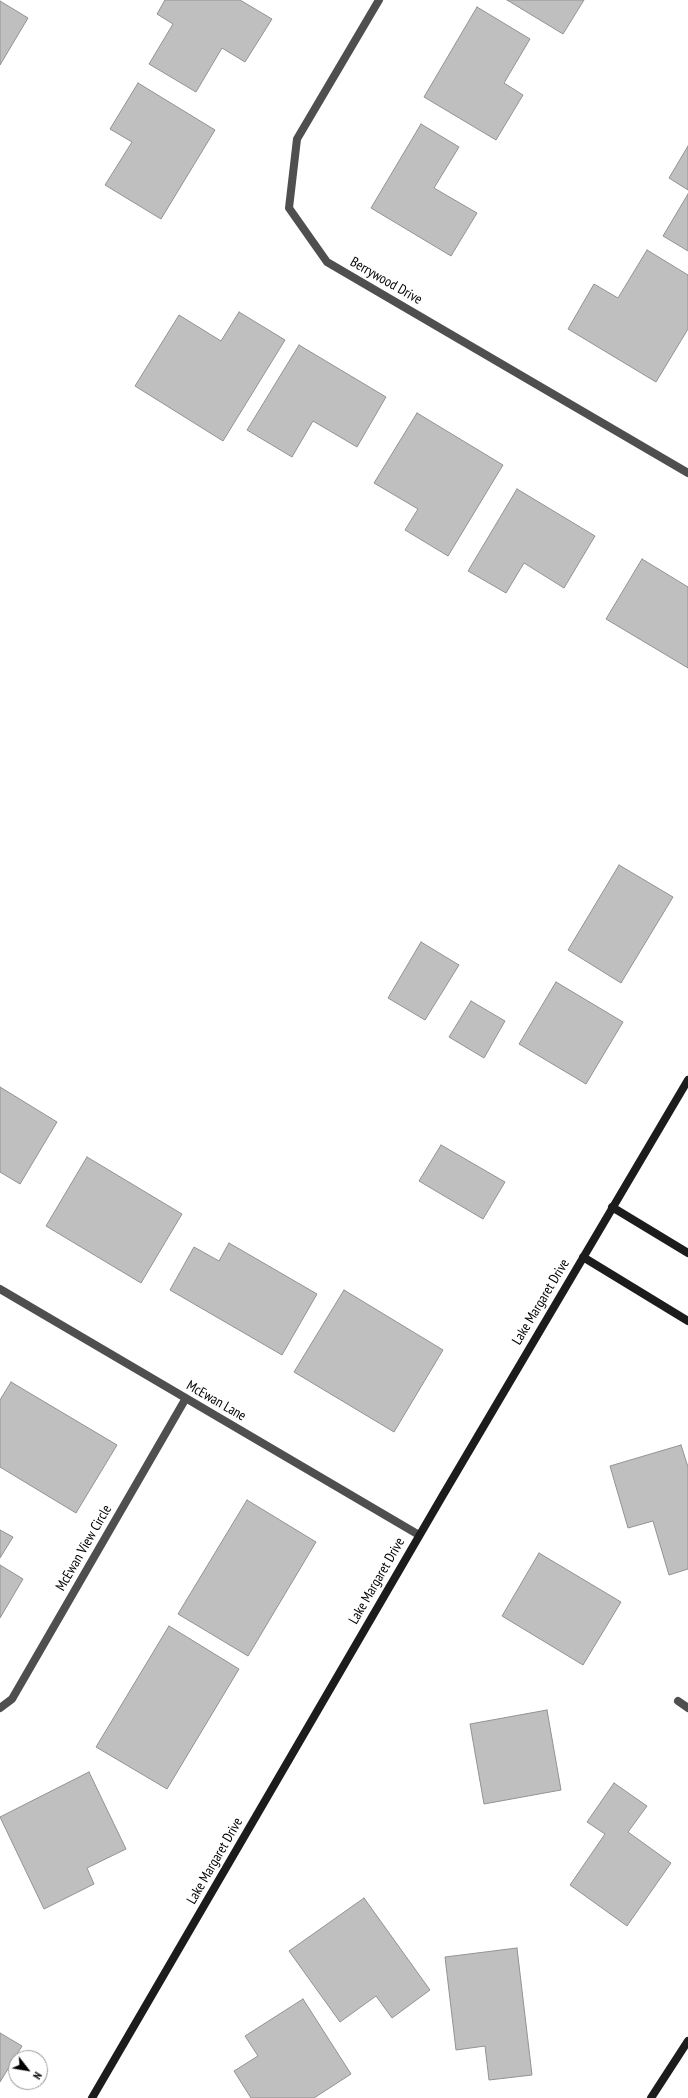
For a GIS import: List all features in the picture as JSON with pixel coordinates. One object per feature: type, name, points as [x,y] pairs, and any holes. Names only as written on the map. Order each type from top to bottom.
[{"type":"street","name":"Berrywood Drive","points":[[379,0],[297,139],[290,208],[327,262],[688,473]]},
{"type":"street","name":"Lake Margaret Drive","points":[[92,2098],[419,1535],[688,1080]]},
{"type":"street","points":[[612,1207],[688,1253]]},
{"type":"street","points":[[583,1257],[688,1321]]},
{"type":"street","name":"McEwan Lane","points":[[0,1289],[419,1535]]},
{"type":"street","name":"McEwan View Circle","points":[[0,1708],[12,1699],[186,1398]]},
{"type":"street","points":[[678,1701],[688,1708]]},
{"type":"street","points":[[651,2098],[688,2041]]},
{"type":"building","points":[[165,0],[240,0],[272,19],[245,62],[222,48],[196,92],[149,64],[173,24],[157,14]]},
{"type":"building","points":[[507,0],[584,0],[563,34]]},
{"type":"building","points":[[0,1],[28,18],[0,65]]},
{"type":"building","points":[[477,7],[530,39],[504,83],[523,95],[496,140],[424,97]]},
{"type":"building","points":[[138,83],[215,130],[161,219],[105,185],[132,142],[110,129]]},
{"type":"building","points":[[421,124],[459,147],[434,188],[477,213],[451,256],[371,208]]},
{"type":"building","points":[[688,146],[688,190],[669,178]]},
{"type":"building","points":[[688,194],[688,251],[663,236]]},
{"type":"building","points":[[647,250],[688,275],[688,329],[656,382],[568,329],[594,284],[618,298]]},
{"type":"building","points":[[239,312],[285,340],[223,441],[135,386],[179,315],[221,341]]},
{"type":"building","points":[[299,345],[386,397],[357,447],[313,421],[292,457],[247,430]]},
{"type":"building","points":[[417,413],[503,465],[448,556],[405,530],[418,509],[374,483]]},
{"type":"building","points":[[517,489],[595,536],[564,588],[524,563],[506,593],[468,571]]},
{"type":"building","points":[[642,559],[688,587],[688,668],[606,619]]},
{"type":"building","points":[[619,865],[673,897],[621,983],[568,950]]},
{"type":"building","points":[[421,942],[459,965],[425,1020],[388,998]]},
{"type":"building","points":[[556,982],[623,1022],[586,1084],[519,1044]]},
{"type":"building","points":[[471,1001],[505,1021],[484,1058],[449,1037]]},
{"type":"building","points":[[0,1087],[57,1122],[20,1184],[0,1172]]},
{"type":"building","points":[[441,1145],[505,1182],[483,1219],[419,1181]]},
{"type":"building","points":[[87,1157],[182,1214],[141,1283],[46,1226]]},
{"type":"building","points":[[229,1243],[317,1294],[282,1355],[170,1290],[194,1247],[219,1261]]},
{"type":"building","points":[[344,1290],[443,1350],[394,1432],[294,1372]]},
{"type":"building","points":[[11,1382],[117,1445],[76,1513],[0,1467],[0,1400]]},
{"type":"building","points":[[681,1445],[688,1467],[688,1569],[669,1575],[653,1521],[628,1528],[610,1466]]},
{"type":"building","points":[[247,1500],[316,1542],[248,1656],[178,1614]]},
{"type":"building","points":[[0,1530],[13,1537],[0,1558]]},
{"type":"building","points":[[539,1553],[621,1602],[583,1665],[502,1616]]},
{"type":"building","points":[[0,1565],[23,1579],[0,1618]]},
{"type":"building","points":[[169,1626],[239,1669],[167,1789],[96,1747]]},
{"type":"building","points":[[547,1710],[561,1790],[484,1804],[470,1724]]},
{"type":"building","points":[[89,1772],[126,1849],[87,1868],[94,1884],[44,1909],[0,1817]]},
{"type":"building","points":[[614,1783],[647,1806],[628,1832],[671,1863],[627,1926],[570,1885],[605,1834],[587,1822]]},
{"type":"building","points":[[364,1898],[430,1990],[392,2018],[376,1996],[340,2022],[289,1951]]},
{"type":"building","points":[[517,1948],[532,2075],[489,2080],[485,2046],[456,2050],[445,1957]]},
{"type":"building","points":[[303,1999],[351,2074],[314,2098],[251,2098],[234,2071],[258,2056],[245,2036]]},
{"type":"building","points":[[0,2033],[22,2046],[20,2050],[8,2050],[8,2069],[0,2082]]}]
